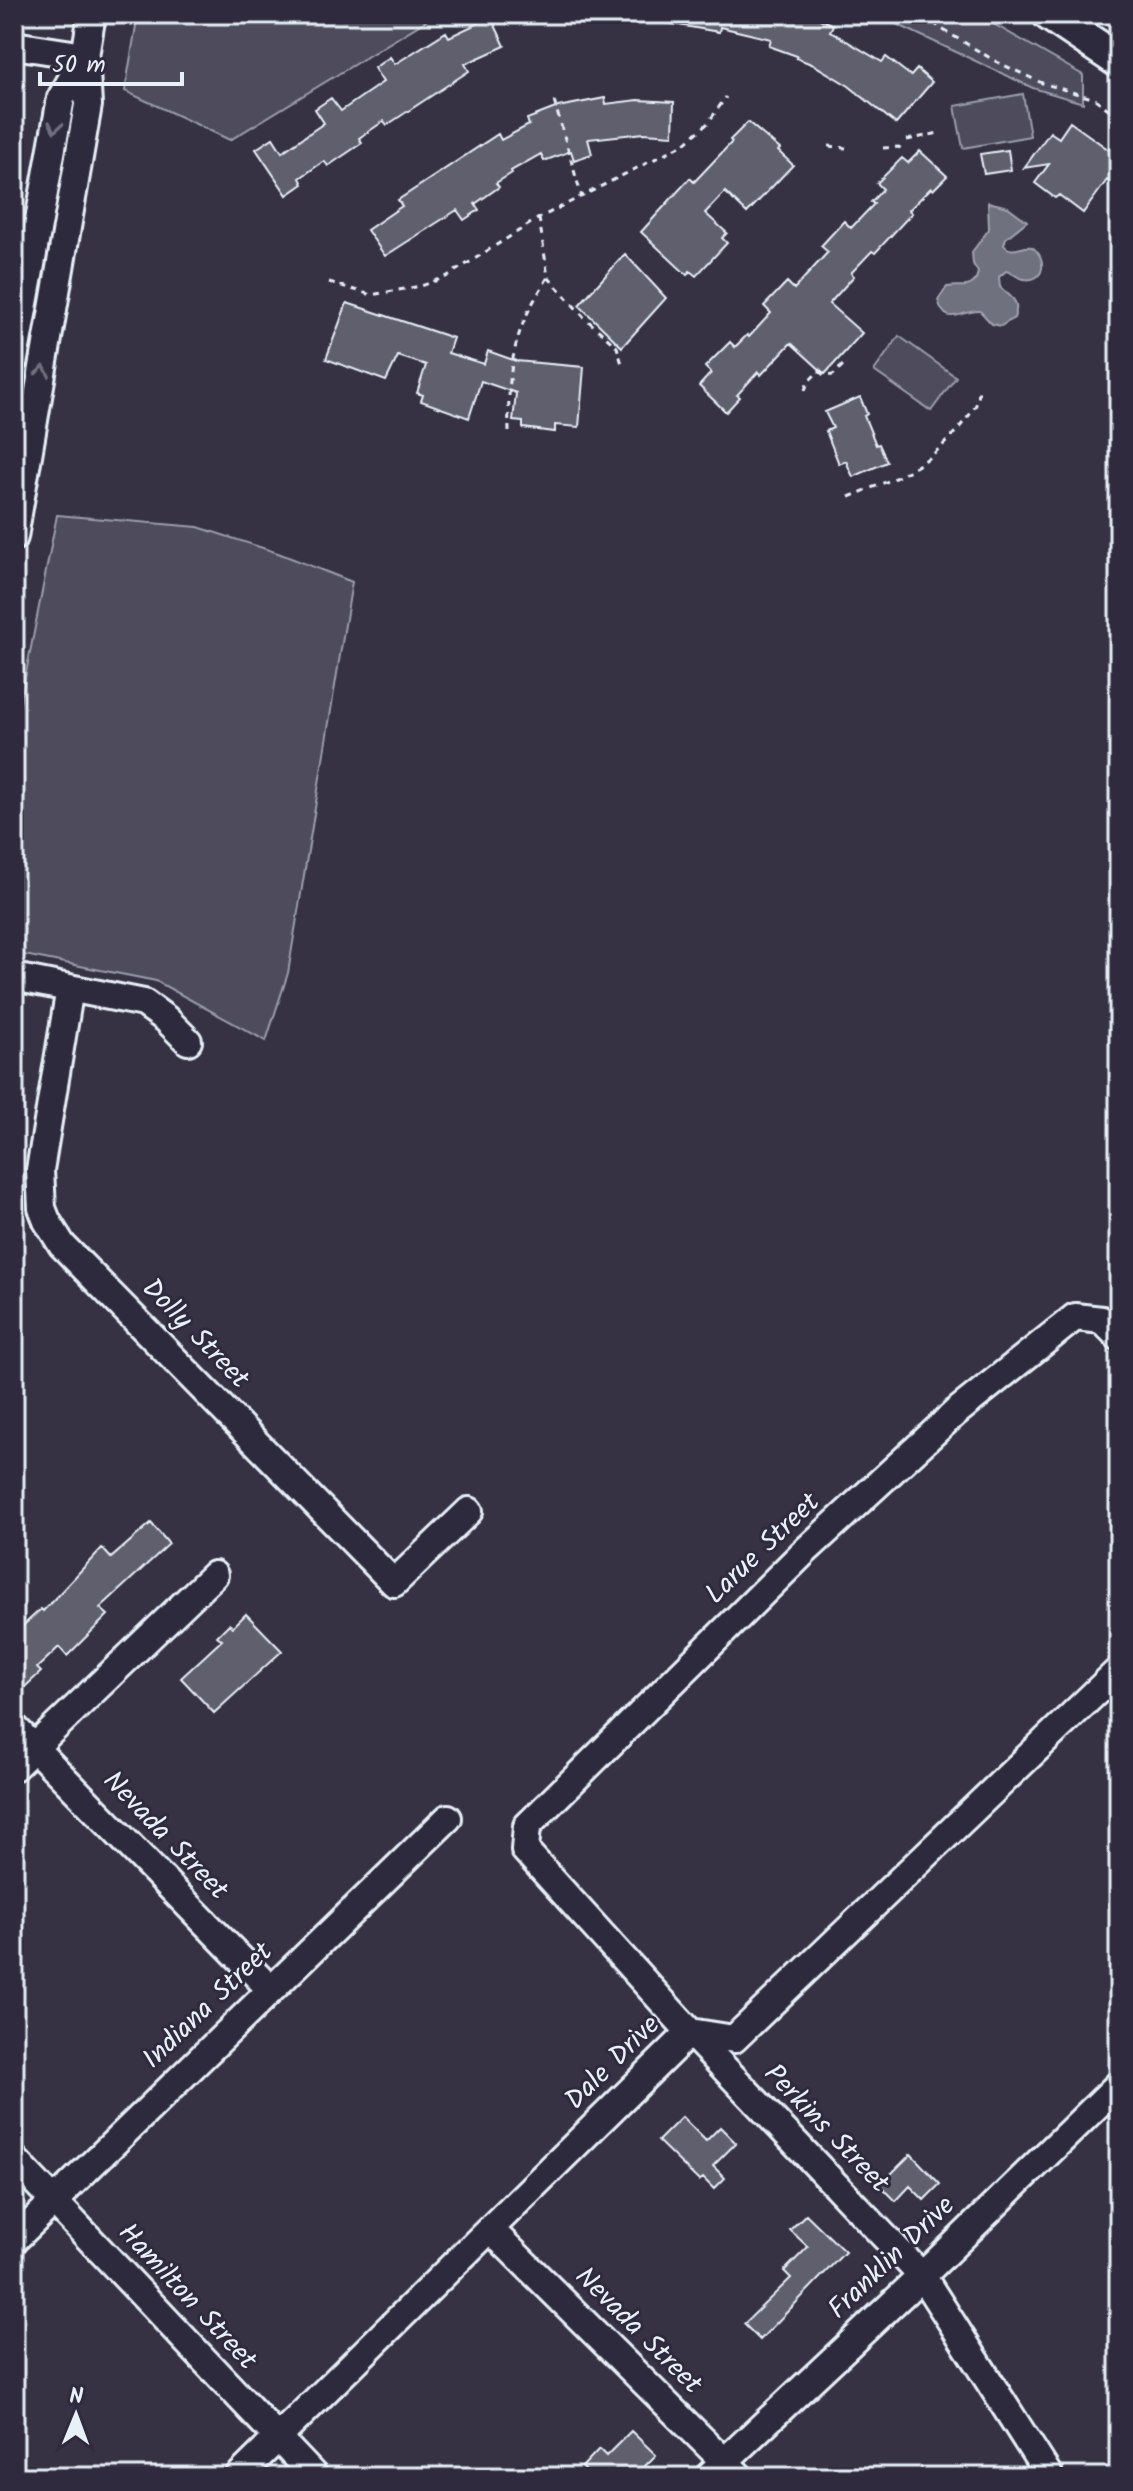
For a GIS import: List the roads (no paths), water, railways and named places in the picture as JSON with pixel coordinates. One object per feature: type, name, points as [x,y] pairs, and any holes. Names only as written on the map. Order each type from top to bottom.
[{"type":"main road","points":[[1049,14],[1119,61]]},
{"type":"street","points":[[14,537],[19,475],[88,105],[85,56],[92,14]]},
{"type":"street","points":[[14,45],[85,56]]},
{"type":"street","points":[[14,359],[61,98],[85,56]]},
{"type":"street","points":[[14,977],[144,1003],[188,1041]]},
{"type":"street","name":"Dolly Street","points":[[70,988],[40,1170],[42,1208],[62,1245],[394,1583],[469,1511]]},
{"type":"street","name":"Larue Street","points":[[525,1850],[527,1826],[793,1563],[955,1413],[1075,1317],[1102,1320],[1119,1337]]},
{"type":"street","points":[[14,1767],[214,1575]]},
{"type":"street","name":"Dale Drive","points":[[238,2477],[690,2032],[734,2039],[1119,1670]]},
{"type":"street","name":"Nevada Street","points":[[14,1727],[270,1989]]},
{"type":"street","name":"Indiana Street","points":[[14,2240],[448,1818]]},
{"type":"street","name":"Perkins Street","points":[[525,1850],[690,2032],[922,2276],[1050,2477]]},
{"type":"street","name":"Franklin Drive","points":[[724,2472],[1119,2084]]},
{"type":"street","name":"Hamilton Street","points":[[14,2159],[315,2477]]},
{"type":"street","name":"Nevada Street","points":[[491,2230],[724,2472]]},
{"type":"water","points":[[988,202],[1008,207],[1027,221],[1006,238],[1004,245],[1014,250],[1032,247],[1042,263],[1040,274],[1031,279],[1006,271],[999,277],[1000,287],[1014,300],[1016,307],[1014,318],[1001,326],[992,324],[980,311],[955,316],[945,314],[938,300],[947,287],[967,286],[974,282],[978,272],[973,264],[972,252],[989,229]]}]
